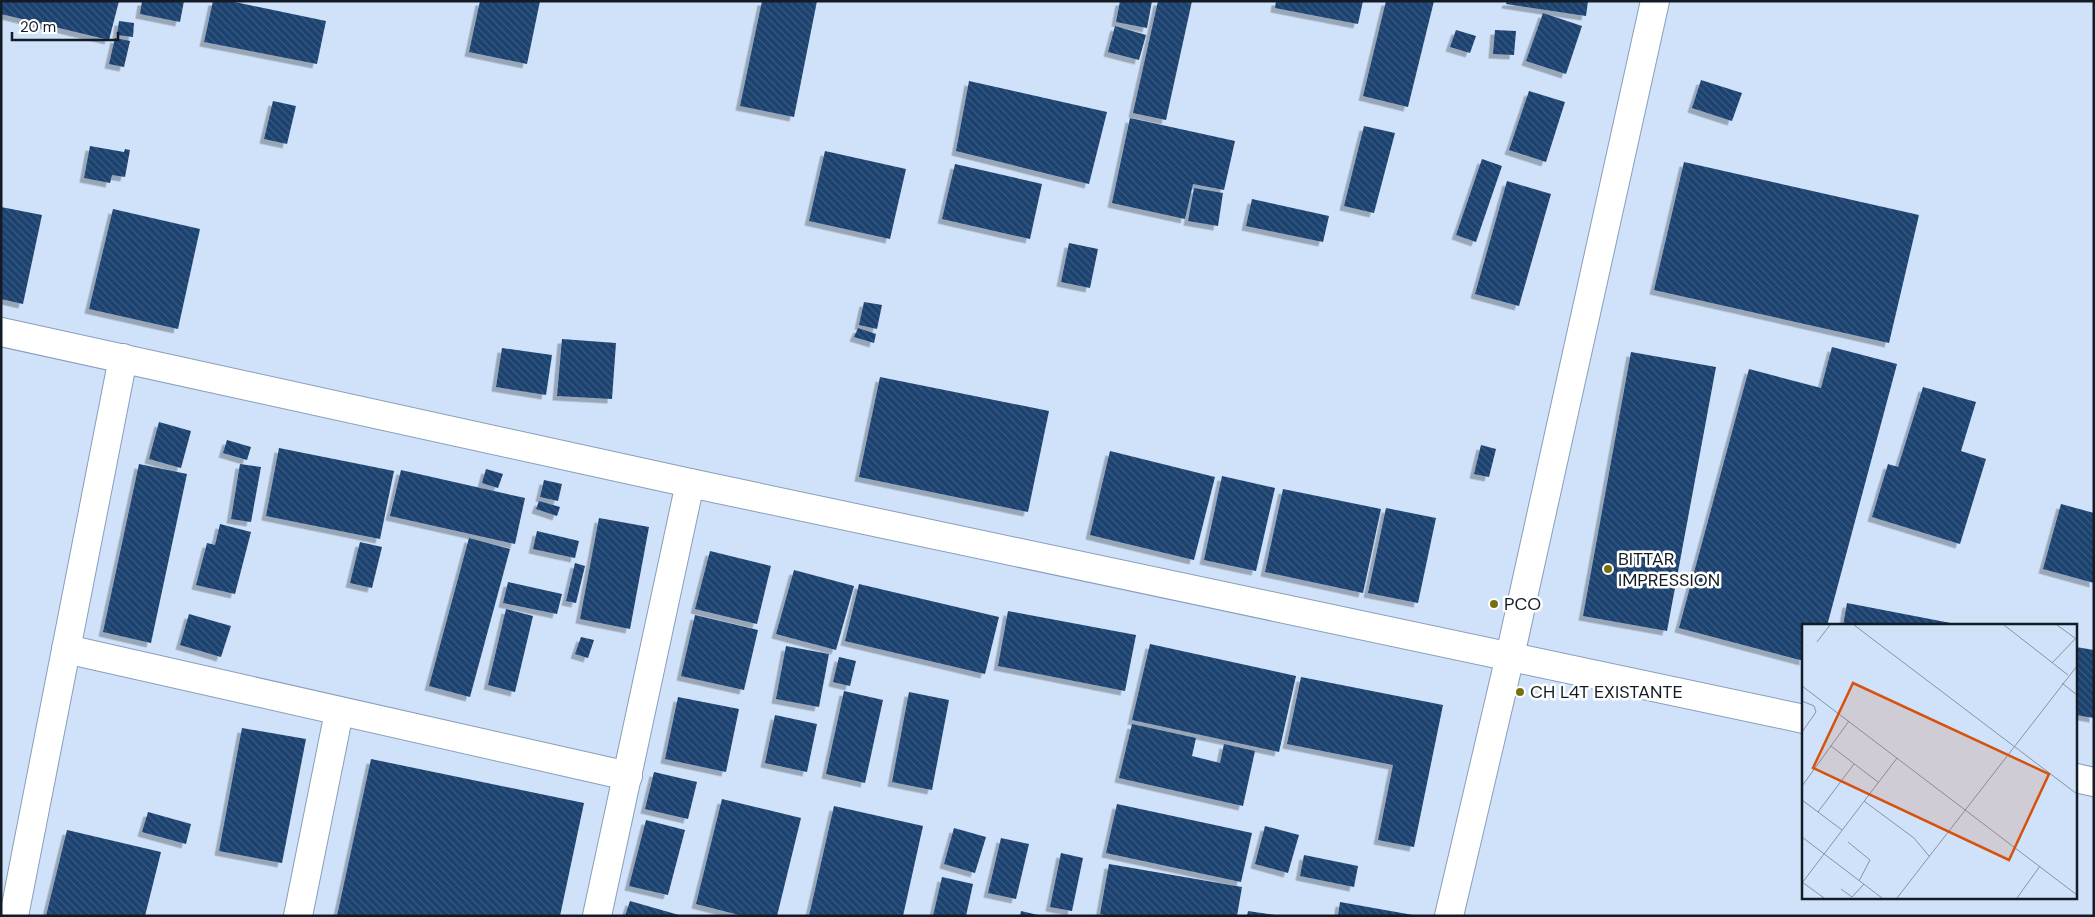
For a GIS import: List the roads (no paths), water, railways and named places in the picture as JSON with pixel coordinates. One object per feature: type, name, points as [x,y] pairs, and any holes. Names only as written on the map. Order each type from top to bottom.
[{"type":"street","points":[[1449,916],[1510,656],[1656,1]]},
{"type":"street","points":[[1,332],[690,483],[1802,719]]},
{"type":"street","points":[[14,916],[123,358]]},
{"type":"street","points":[[597,916],[690,483]]},
{"type":"street","points":[[66,649],[628,776]]},
{"type":"street","points":[[298,916],[339,712]]},
{"type":"street","points":[[2078,778],[2094,782]]},
{"type":"place","name":"BITTAR IMPRESSION","points":[[1608,569]]},
{"type":"place","name":"PCO","points":[[1494,604]]},
{"type":"place","name":"CH L4T EXISTANTE","points":[[1520,692]]}]
